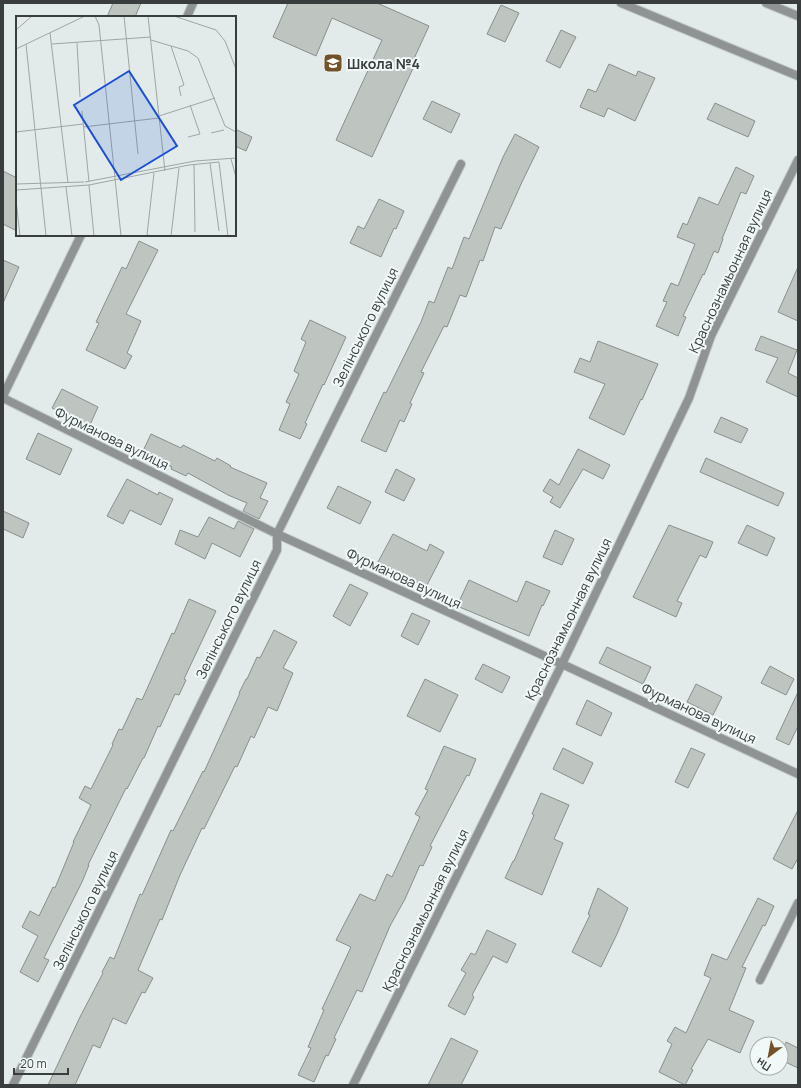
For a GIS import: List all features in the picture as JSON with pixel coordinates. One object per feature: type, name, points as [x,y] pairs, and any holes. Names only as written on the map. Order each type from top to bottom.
[{"type":"street","points":[[187,16],[193,3]]},
{"type":"street","points":[[621,3],[798,76]]},
{"type":"street","points":[[766,3],[798,16]]},
{"type":"street","name":"Краснознамьонная вулиця","points":[[352,1085],[562,664],[689,398],[711,336],[798,160]]},
{"type":"street","name":"Зелінського вулиця","points":[[13,1085],[277,550],[277,534],[461,164]]},
{"type":"street","points":[[3,397],[81,236]]},
{"type":"street","name":"Фурманова вулиця","points":[[3,397],[277,534],[798,774]]},
{"type":"street","points":[[760,980],[798,903]]},
{"type":"building","points":[[113,3],[141,3],[135,16],[107,16]]},
{"type":"building","points":[[288,3],[377,3],[429,26],[412,63],[415,64],[372,157],[336,140],[382,40],[332,18],[316,56],[273,37]]},
{"type":"building","points":[[501,5],[519,13],[505,42],[487,34]]},
{"type":"building","points":[[561,30],[576,37],[560,68],[546,61]]},
{"type":"building","points":[[609,64],[636,76],[638,71],[655,78],[635,121],[608,108],[604,117],[580,107],[588,89],[596,92]]},
{"type":"building","points":[[432,101],[460,114],[451,133],[423,119]]},
{"type":"building","points":[[715,103],[755,121],[748,137],[707,119]]},
{"type":"building","points":[[236,129],[252,137],[246,151],[236,146]]},
{"type":"building","points":[[515,134],[539,147],[501,229],[495,227],[483,261],[480,260],[466,297],[460,295],[447,327],[444,326],[421,372],[424,373],[410,403],[412,404],[404,422],[400,420],[386,452],[361,441],[384,392],[386,393],[421,322],[429,301],[434,303],[448,267],[452,269],[464,237],[469,239],[503,157]]},
{"type":"building","points":[[736,167],[754,176],[746,194],[741,192],[718,253],[714,251],[704,275],[703,274],[683,316],[686,317],[678,336],[656,326],[667,302],[663,301],[671,283],[678,286],[695,244],[677,237],[683,223],[687,225],[699,197],[718,205]]},
{"type":"building","points":[[3,171],[16,178],[16,230],[3,224]]},
{"type":"building","points":[[379,199],[404,211],[396,229],[394,228],[381,257],[350,243],[358,226],[364,229]]},
{"type":"building","points":[[139,241],[158,250],[126,314],[141,321],[127,353],[132,356],[125,369],[86,350],[99,323],[96,322],[122,267],[126,269]]},
{"type":"building","points":[[3,260],[19,267],[3,303]]},
{"type":"building","points":[[798,267],[798,321],[778,312]]},
{"type":"building","points":[[310,320],[346,337],[305,423],[307,424],[300,439],[279,430],[290,404],[286,402],[299,374],[294,371],[306,342],[301,339]]},
{"type":"building","points":[[761,336],[797,350],[788,373],[798,378],[798,397],[766,382],[778,358],[755,350]]},
{"type":"building","points":[[598,341],[658,364],[624,435],[589,418],[605,384],[574,372],[580,358],[590,362]]},
{"type":"building","points":[[62,389],[98,407],[89,427],[52,408]]},
{"type":"building","points":[[721,417],[748,429],[741,443],[714,432]]},
{"type":"building","points":[[38,433],[72,449],[60,475],[26,459]]},
{"type":"building","points":[[151,434],[181,448],[183,445],[215,461],[217,458],[231,466],[230,467],[267,483],[260,498],[268,501],[259,519],[243,511],[247,503],[228,495],[188,473],[186,476],[171,469],[172,467],[142,453]]},
{"type":"building","points":[[578,449],[610,465],[603,479],[583,469],[560,508],[550,502],[553,497],[543,491],[550,479],[559,485]]},
{"type":"building","points":[[706,458],[784,493],[778,506],[700,472]]},
{"type":"building","points":[[396,469],[415,479],[404,501],[385,492]]},
{"type":"building","points":[[127,479],[158,495],[159,492],[173,499],[161,525],[130,510],[123,524],[107,516]]},
{"type":"building","points":[[338,486],[371,502],[360,524],[327,508]]},
{"type":"building","points":[[3,511],[29,523],[23,538],[3,529]]},
{"type":"building","points":[[209,517],[234,529],[238,521],[254,529],[240,557],[212,543],[205,559],[175,544],[180,530],[198,537]]},
{"type":"building","points":[[669,525],[713,542],[706,558],[700,555],[677,601],[682,603],[676,617],[633,597]]},
{"type":"building","points":[[747,525],[775,538],[767,556],[738,543]]},
{"type":"building","points":[[555,530],[574,539],[562,565],[543,557]]},
{"type":"building","points":[[393,534],[427,551],[430,544],[444,552],[426,587],[378,562]]},
{"type":"building","points":[[469,580],[517,602],[526,581],[550,591],[543,606],[542,605],[529,636],[457,606]]},
{"type":"building","points":[[350,584],[368,593],[350,626],[333,616]]},
{"type":"building","points":[[189,599],[216,611],[184,679],[186,680],[179,695],[175,694],[160,727],[158,726],[144,758],[127,789],[126,788],[88,865],[82,882],[44,958],[49,960],[38,982],[20,972],[38,936],[22,927],[30,911],[39,916],[53,887],[55,888],[73,842],[91,805],[79,798],[85,786],[91,789],[113,745],[112,744],[119,729],[122,730],[137,698],[142,700]]},
{"type":"building","points":[[412,613],[430,621],[418,645],[401,636]]},
{"type":"building","points":[[274,630],[297,642],[283,668],[293,673],[277,711],[268,707],[254,738],[251,736],[237,767],[235,766],[204,829],[202,828],[180,875],[162,920],[160,919],[138,970],[153,978],[145,993],[142,992],[126,1024],[113,1018],[100,1048],[93,1045],[75,1085],[48,1085],[80,1017],[103,973],[102,972],[110,957],[114,959],[140,894],[142,895],[171,830],[173,831],[203,771],[204,772],[239,693],[257,657],[260,658]]},
{"type":"building","points":[[607,647],[651,667],[643,684],[599,663]]},
{"type":"building","points":[[483,664],[510,677],[502,693],[475,679]]},
{"type":"building","points":[[770,666],[794,679],[786,695],[761,683]]},
{"type":"building","points":[[425,679],[458,695],[440,732],[407,716]]},
{"type":"building","points":[[696,684],[722,697],[713,715],[687,702]]},
{"type":"building","points":[[798,692],[798,726],[789,745],[776,739]]},
{"type":"building","points":[[587,700],[612,713],[601,736],[576,724]]},
{"type":"building","points":[[444,746],[476,759],[469,776],[467,775],[430,846],[432,847],[423,866],[420,865],[405,899],[390,926],[362,992],[357,990],[334,1038],[336,1039],[328,1056],[326,1055],[314,1082],[298,1075],[311,1048],[308,1047],[324,1010],[322,1009],[351,947],[336,940],[360,894],[375,901],[387,874],[392,877],[420,817],[415,814],[428,790],[425,789]]},
{"type":"building","points":[[563,748],[593,763],[583,784],[553,769]]},
{"type":"building","points":[[691,748],[705,754],[688,788],[675,782]]},
{"type":"building","points":[[541,793],[569,805],[554,839],[563,843],[542,895],[505,878],[534,815],[532,814]]},
{"type":"building","points":[[798,810],[798,858],[792,869],[773,859]]},
{"type":"building","points":[[598,888],[628,908],[601,967],[572,952],[590,915],[588,914]]},
{"type":"building","points":[[758,898],[774,906],[765,926],[763,925],[742,967],[746,968],[729,1010],[754,1021],[740,1053],[708,1039],[691,1069],[693,1070],[685,1085],[659,1072],[672,1044],[667,1041],[675,1027],[686,1033],[711,978],[704,975],[712,954],[727,960]]},
{"type":"building","points":[[487,930],[516,944],[507,963],[493,956],[472,995],[474,997],[465,1015],[448,1006],[466,973],[461,970],[471,953],[475,955]]},
{"type":"building","points":[[451,1038],[478,1051],[461,1085],[428,1085]]},
{"type":"building","points":[[789,1044],[798,1048],[798,1068],[789,1064]]},
{"type":"place","name":"Школа №4","points":[[333,63]]}]
